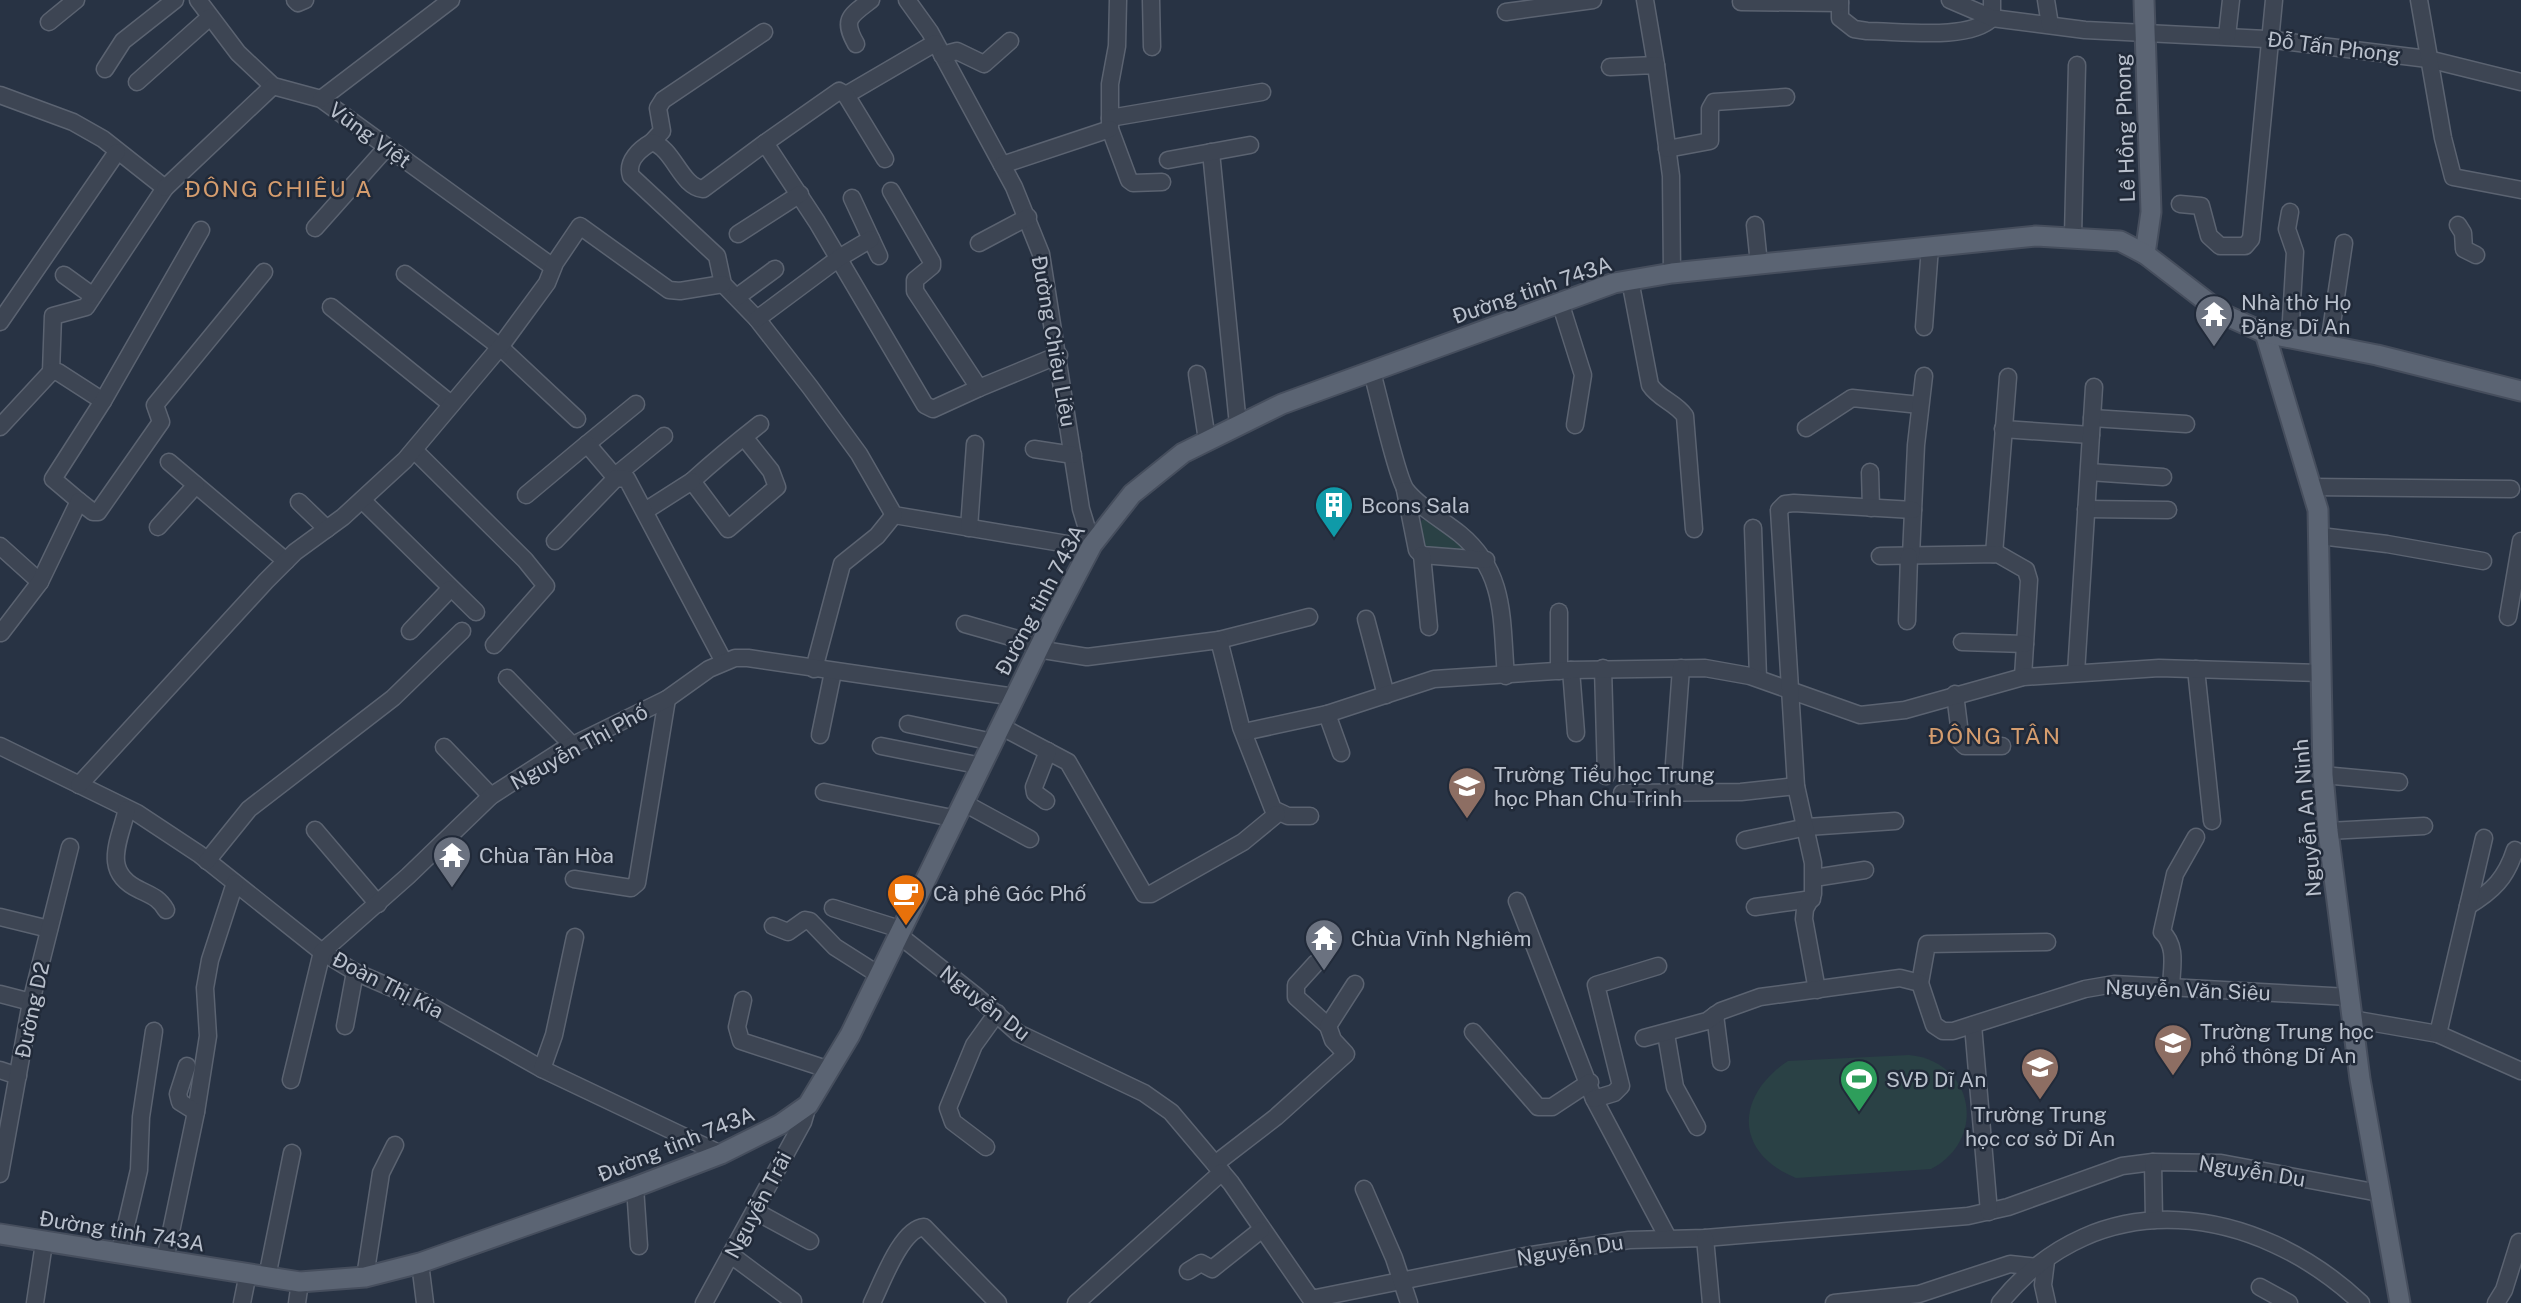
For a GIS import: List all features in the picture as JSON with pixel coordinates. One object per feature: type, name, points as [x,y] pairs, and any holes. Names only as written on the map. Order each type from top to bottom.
[{"type":"main road","name":"Lê Hồng Phong","points":[[2144,0],[2151,212],[2145,254]]},
{"type":"main road","name":"Đường tỉnh 743A","points":[[0,1234],[44,1243],[120,1251],[300,1282],[365,1277],[420,1263],[635,1187],[722,1154],[763,1135],[808,1105],[830,1070],[902,933],[1038,647],[1091,546],[1132,494],[1168,462],[1282,404],[1560,302],[1630,280],[1672,273],[2036,236],[2073,236],[2120,241],[2145,254],[2223,314],[2265,333],[2329,344],[2521,391]]},
{"type":"main road","name":"Nguyễn An Ninh","points":[[2265,333],[2318,510],[2323,775],[2352,1019],[2379,1192],[2400,1303]]},
{"type":"street","points":[[48,22],[76,0]]},
{"type":"street","points":[[105,69],[123,41],[175,0]]},
{"type":"street","name":"Vũng Việt","points":[[198,0],[238,53],[274,86],[321,99],[553,267]]},
{"type":"street","points":[[295,0],[298,3],[305,0]]},
{"type":"street","points":[[321,99],[451,0]]},
{"type":"street","points":[[856,44],[848,30],[848,22],[852,15],[871,0]]},
{"type":"street","name":"Đường Chiêu Liêu","points":[[907,0],[939,49],[1002,164],[1028,217],[1041,254],[1082,509],[1091,546]]},
{"type":"street","points":[[1118,0],[1110,123],[1129,180],[1133,183],[1162,182]]},
{"type":"street","points":[[1151,0],[1152,47]]},
{"type":"street","points":[[1506,12],[1593,0]]},
{"type":"street","points":[[1645,0],[1671,176],[1672,273]]},
{"type":"street","name":"Đỗ Tấn Phong","points":[[1950,0],[1992,18],[2085,30],[2145,31],[2272,40],[2428,59],[2521,82]]},
{"type":"street","points":[[1741,2],[1840,1],[1840,18],[1854,29],[1964,31],[1977,28],[1992,18],[1992,0]]},
{"type":"street","points":[[2046,0],[2050,25]]},
{"type":"street","points":[[2228,36],[2231,0]]},
{"type":"street","points":[[2180,204],[2201,206],[2209,236],[2220,246],[2245,246],[2251,239],[2274,0]]},
{"type":"street","points":[[2419,0],[2428,59],[2453,177],[2521,190]]},
{"type":"street","points":[[136,82],[210,17]]},
{"type":"street","points":[[764,32],[663,100],[658,108],[662,131],[632,160],[631,176],[712,250],[720,263],[723,284],[757,319],[859,454],[894,515]]},
{"type":"street","points":[[652,142],[661,146],[698,189],[707,187],[835,92],[846,95],[939,49],[957,51],[984,64],[1010,41]]},
{"type":"street","points":[[1610,67],[1656,65]]},
{"type":"street","points":[[2073,236],[2077,65]]},
{"type":"street","points":[[0,427],[51,372],[51,319],[57,313],[81,309],[93,296],[164,188],[274,86]]},
{"type":"street","points":[[1002,164],[1110,123],[1262,92]]},
{"type":"street","points":[[0,95],[73,122],[103,139],[164,188]]},
{"type":"street","points":[[846,95],[885,159]]},
{"type":"street","points":[[1667,149],[1710,141],[1710,109],[1714,102],[1786,97]]},
{"type":"street","points":[[765,143],[800,194],[925,405],[937,407],[1059,355]]},
{"type":"street","points":[[1168,160],[1250,145]]},
{"type":"street","points":[[315,228],[387,147]]},
{"type":"street","points":[[0,322],[117,152]]},
{"type":"street","points":[[1211,152],[1238,425]]},
{"type":"street","points":[[891,191],[932,262],[932,266],[915,279],[915,291],[979,388]]},
{"type":"street","points":[[738,234],[800,194]]},
{"type":"street","points":[[852,198],[879,256]]},
{"type":"street","points":[[2290,212],[2287,229],[2295,252],[2290,337]]},
{"type":"street","points":[[979,243],[1028,217]]},
{"type":"street","points":[[1755,225],[1759,264]]},
{"type":"street","points":[[2458,225],[2463,233],[2463,249],[2476,255]]},
{"type":"street","points":[[79,785],[230,618],[286,561],[362,500],[414,450],[500,347],[547,284],[553,267],[580,226],[669,289],[680,291],[723,284]]},
{"type":"street","points":[[201,230],[103,401],[53,479],[93,512],[98,512],[160,422],[155,405],[264,272]]},
{"type":"street","points":[[757,319],[839,258],[871,239]]},
{"type":"street","points":[[2329,344],[2344,243]]},
{"type":"street","points":[[1924,327],[1930,247]]},
{"type":"street","points":[[737,297],[775,268]]},
{"type":"street","points":[[405,274],[500,347],[577,419]]},
{"type":"street","points":[[64,275],[93,296]]},
{"type":"street","points":[[1630,280],[1650,385],[1656,394],[1676,405],[1685,416],[1694,529]]},
{"type":"street","points":[[1560,302],[1583,375],[1575,425]]},
{"type":"street","points":[[331,307],[451,404]]},
{"type":"street","points":[[51,372],[58,372],[103,401]]},
{"type":"street","points":[[1372,372],[1405,489],[1417,550],[1422,555],[1429,627]]},
{"type":"street","points":[[1197,374],[1207,440]]},
{"type":"street","points":[[1907,621],[1924,376]]},
{"type":"street","points":[[1994,554],[2008,377]]},
{"type":"street","points":[[2076,673],[2094,387]]},
{"type":"street","points":[[1806,428],[1852,398],[1920,405]]},
{"type":"street","points":[[526,495],[636,404]]},
{"type":"street","points":[[2092,418],[2186,424]]},
{"type":"street","points":[[645,511],[692,481],[760,424]]},
{"type":"street","points":[[2003,429],[2091,435]]},
{"type":"street","points":[[555,541],[616,477],[664,436]]},
{"type":"street","points":[[692,481],[728,529],[775,491],[775,480],[771,471],[744,437]]},
{"type":"street","points":[[587,444],[616,477],[627,479],[723,662]]},
{"type":"street","points":[[969,528],[975,444]]},
{"type":"street","points":[[1034,449],[1073,455]]},
{"type":"street","points":[[414,450],[525,560],[546,586],[494,645]]},
{"type":"street","points":[[169,462],[286,561]]},
{"type":"street","points":[[1870,472],[1871,508]]},
{"type":"street","points":[[2088,472],[2163,477]]},
{"type":"street","points":[[158,527],[196,485]]},
{"type":"street","points":[[2311,487],[2511,489]]},
{"type":"street","points":[[1405,489],[1472,544],[1486,560],[1499,592],[1506,676]]},
{"type":"street","points":[[362,500],[476,612]]},
{"type":"street","points":[[0,634],[40,582],[79,501]]},
{"type":"street","points":[[299,502],[327,529]]},
{"type":"street","points":[[1817,990],[1804,919],[1805,909],[1812,899],[1814,878],[1808,827],[1796,786],[1779,510],[1785,504],[1794,503],[1913,510]]},
{"type":"street","points":[[2086,509],[2168,510]]},
{"type":"street","points":[[894,515],[1091,546]]},
{"type":"street","points":[[814,669],[842,564],[877,536],[894,515]]},
{"type":"street","points":[[1753,528],[1758,678]]},
{"type":"street","points":[[2320,536],[2400,546],[2483,561]]},
{"type":"street","points":[[2508,617],[2521,541]]},
{"type":"street","points":[[0,546],[40,582]]},
{"type":"street","points":[[1880,556],[1994,554],[2015,561],[2026,569],[2029,580],[2023,677]]},
{"type":"street","points":[[1422,555],[1486,560]]},
{"type":"street","points":[[411,631],[450,589]]},
{"type":"street","points":[[1559,612],[1565,670],[1576,733]]},
{"type":"street","points":[[965,624],[1038,647],[1087,657],[1219,640],[1310,617]]},
{"type":"street","points":[[1366,619],[1386,695]]},
{"type":"street","points":[[207,861],[249,808],[393,698],[462,631]]},
{"type":"street","points":[[1219,640],[1244,732],[1277,814]]},
{"type":"street","points":[[1962,642],[2025,643]]},
{"type":"street","name":"Nguyễn Thị Phố","points":[[322,952],[491,796],[573,746],[667,699],[723,662],[748,658],[1015,697]]},
{"type":"street","points":[[1244,732],[1328,714],[1434,679],[1565,670],[1705,668],[1758,678],[1860,715],[1905,710],[2023,677],[2159,667],[2321,673]]},
{"type":"street","points":[[1603,668],[1606,776]]},
{"type":"street","points":[[1673,777],[1681,668]]},
{"type":"street","points":[[2196,669],[2212,821]]},
{"type":"street","points":[[820,736],[833,672]]},
{"type":"street","points":[[507,678],[573,746]]},
{"type":"street","points":[[1955,694],[1961,742],[1965,746],[2002,746]]},
{"type":"street","points":[[574,879],[620,888],[631,888],[637,883],[663,739],[667,699]]},
{"type":"street","points":[[1328,714],[1340,753]]},
{"type":"street","points":[[908,724],[996,734],[1048,751],[1068,762],[1144,894],[1152,894],[1242,842],[1277,814],[1310,816]]},
{"type":"street","name":"Đoàn Thị Kia","points":[[0,746],[127,808],[207,861],[322,952],[355,972],[420,1000],[542,1069],[722,1154]]},
{"type":"street","points":[[881,746],[982,766]]},
{"type":"street","points":[[444,747],[491,796]]},
{"type":"street","points":[[1045,800],[1035,793],[1034,787],[1048,751]]},
{"type":"street","points":[[2323,775],[2399,782]]},
{"type":"street","points":[[1622,793],[1741,792],[1796,786]]},
{"type":"street","points":[[824,792],[960,811],[1030,839]]},
{"type":"street","points":[[127,808],[115,857],[116,867],[124,883],[160,899],[166,910]]},
{"type":"street","points":[[1745,840],[1808,827],[1895,821]]},
{"type":"street","points":[[2329,831],[2424,826]]},
{"type":"street","points":[[315,830],[377,904]]},
{"type":"street","points":[[2171,986],[2173,951],[2170,940],[2162,932],[2175,874],[2196,837]]},
{"type":"street","points":[[2438,1034],[2484,838]]},
{"type":"street","name":"Đường D2","points":[[0,1174],[31,1002],[70,847]]},
{"type":"street","points":[[2468,906],[2484,896],[2508,872],[2515,850]]},
{"type":"street","points":[[1814,878],[1865,870]]},
{"type":"street","points":[[165,1260],[196,1112],[208,1036],[205,988],[208,969],[235,883]]},
{"type":"street","points":[[1755,908],[1812,899]]},
{"type":"street","points":[[1517,901],[1590,1082],[1594,1099],[1668,1238]]},
{"type":"street","name":"Nguyễn Du","points":[[833,908],[902,933],[1018,1033],[1144,1093],[1171,1112],[1219,1168],[1312,1301],[1525,1256],[1629,1240],[1705,1238],[1989,1212],[2122,1166],[2153,1162],[2221,1163],[2379,1192]]},
{"type":"street","points":[[0,917],[49,929]]},
{"type":"street","points":[[773,926],[788,932],[810,921],[835,947],[880,975]]},
{"type":"street","points":[[542,1069],[554,1035],[575,937]]},
{"type":"street","points":[[1644,1038],[1707,1021],[1715,1015],[1760,998],[1900,978],[1920,984],[1927,944],[2048,942]]},
{"type":"street","points":[[291,1080],[322,952]]},
{"type":"street","points":[[1076,1303],[1219,1168],[1346,1054],[1333,1040],[1328,1026],[1296,997],[1296,985],[1316,964]]},
{"type":"street","points":[[1594,1099],[1614,1093],[1621,1086],[1596,985],[1658,966]]},
{"type":"street","points":[[345,1026],[355,972]]},
{"type":"street","points":[[1328,1026],[1355,984]]},
{"type":"street","name":"Nguyễn Văn Siêu","points":[[1920,984],[1934,1026],[1943,1031],[1953,1031],[2085,989],[2114,984],[2349,997]]},
{"type":"street","points":[[0,995],[31,1002]]},
{"type":"street","points":[[743,1000],[737,1027],[741,1041],[830,1070]]},
{"type":"street","points":[[986,1147],[953,1122],[948,1108],[974,1045],[997,1013]]},
{"type":"street","points":[[1715,1015],[1721,1062]]},
{"type":"street","points":[[2352,1019],[2438,1034],[2521,1071]]},
{"type":"street","points":[[1973,1025],[1989,1212]]},
{"type":"street","points":[[120,1251],[139,1170],[142,1117],[154,1031]]},
{"type":"street","points":[[1473,1032],[1538,1107],[1552,1107],[1590,1082]]},
{"type":"street","points":[[1666,1034],[1675,1087],[1697,1127]]},
{"type":"street","points":[[187,1066],[178,1094],[180,1102],[196,1112]]},
{"type":"street","points":[[0,1070],[18,1076]]},
{"type":"street","name":"Nguyễn Trãi","points":[[704,1303],[803,1122],[808,1105]]},
{"type":"street","points":[[365,1277],[381,1173],[395,1145]]},
{"type":"street","points":[[242,1303],[257,1275],[292,1153]]},
{"type":"street","points":[[2153,1162],[2154,1220]]},
{"type":"street","points":[[635,1187],[639,1246]]},
{"type":"street","points":[[1364,1189],[1403,1280],[1409,1303]]},
{"type":"street","points":[[755,1211],[810,1241]]},
{"type":"street","points":[[2000,1303],[2041,1264],[2099,1231],[2154,1220],[2175,1219],[2230,1226],[2273,1242],[2311,1261],[2361,1303]]},
{"type":"street","points":[[872,1303],[906,1237],[921,1227],[927,1228],[998,1303]]},
{"type":"street","points":[[1188,1271],[1201,1263],[1212,1269],[1261,1230]]},
{"type":"street","points":[[1705,1238],[1711,1303]]},
{"type":"street","points":[[2496,1303],[2504,1290],[2519,1241]]},
{"type":"street","points":[[35,1303],[44,1243]]},
{"type":"street","points":[[731,1255],[793,1301]]},
{"type":"street","points":[[420,1263],[425,1303]]},
{"type":"street","points":[[1834,1303],[1919,1294],[2010,1264],[2041,1264]]},
{"type":"street","points":[[2041,1264],[2047,1303]]},
{"type":"street","points":[[297,1303],[300,1282]]},
{"type":"street","points":[[2260,1287],[2289,1303]]},
{"type":"green space","points":[[1422,520],[1428,520],[1462,545],[1462,551],[1425,547],[1419,524]]},
{"type":"green space","name":"SVĐ Dĩ An","points":[[1909,1055],[1931,1060],[1948,1071],[1960,1086],[1966,1103],[1966,1121],[1961,1139],[1949,1156],[1931,1169],[1796,1178],[1776,1167],[1761,1154],[1752,1139],[1749,1123],[1751,1107],[1758,1091],[1771,1075],[1788,1061]]},
{"type":"place","name":"Nhà thờ Họ Đặng Dĩ An","points":[[2214,348]]},
{"type":"place","name":"Bcons Sala","points":[[1334,539]]},
{"type":"place","name":"Trường Tiểu học Trung học Phan Chu Trinh","points":[[1467,820]]},
{"type":"place","name":"Chùa Tân Hòa","points":[[452,889]]},
{"type":"place","name":"Cà phê Góc Phố","points":[[906,927]]},
{"type":"place","name":"Chùa Vĩnh Nghiêm","points":[[1324,972]]},
{"type":"place","name":"Trường Trung học phổ thông Dĩ An","points":[[2173,1077]]},
{"type":"place","name":"Trường Trung học cơ sở Dĩ An","points":[[2040,1101]]},
{"type":"place","name":"SVĐ Dĩ An","points":[[1859,1113]]},
{"type":"district","name":"ĐÔNG CHIÊU A","points":[[279,188]]},
{"type":"district","name":"ĐÔNG TÂN","points":[[1995,735]]}]
